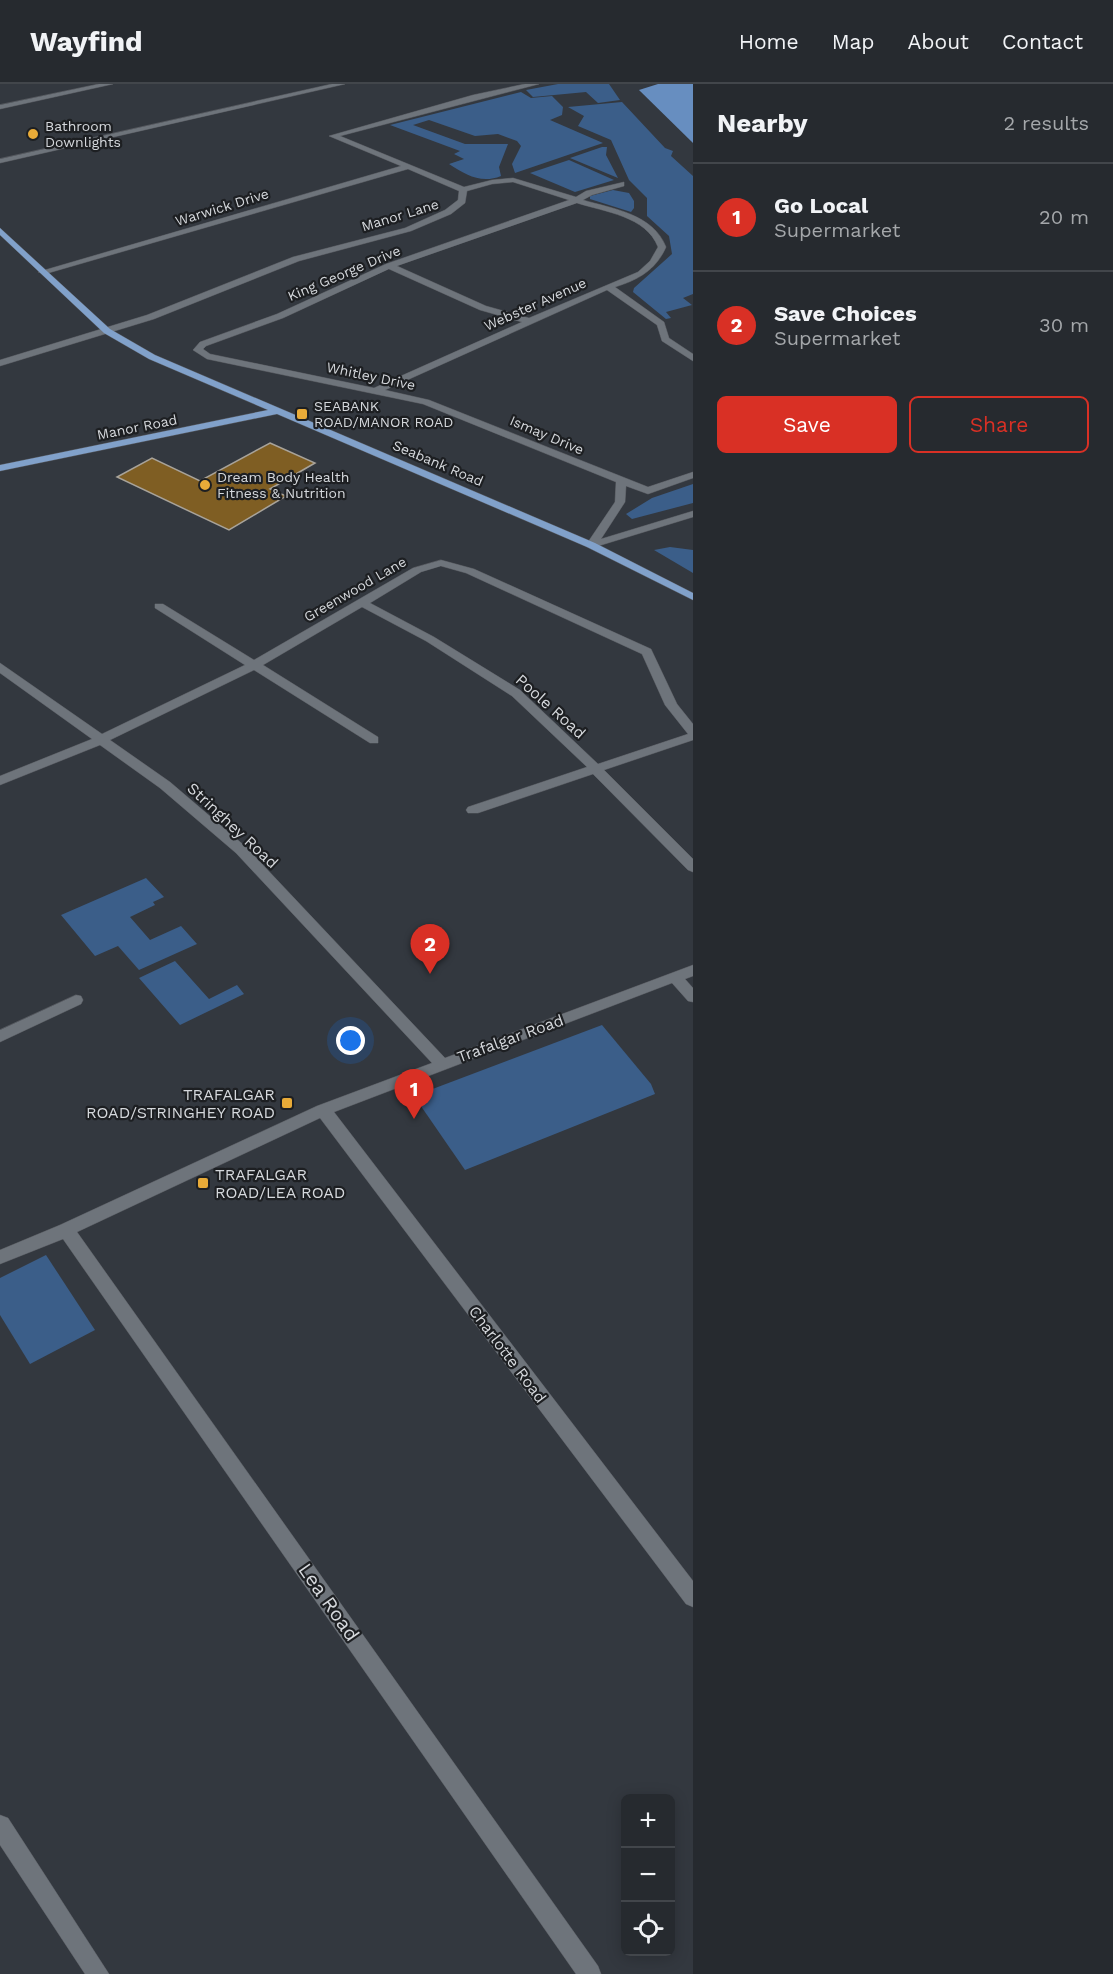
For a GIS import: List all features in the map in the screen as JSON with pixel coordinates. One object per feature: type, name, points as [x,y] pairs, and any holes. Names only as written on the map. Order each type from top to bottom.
[{"type":"main road","name":"Seabank Road","points":[[0,230],[107,331],[153,357],[591,545],[693,597]]},
{"type":"main road","name":"Manor Road","points":[[0,468],[279,411]]},
{"type":"street","points":[[0,107],[110,84]]},
{"type":"street","points":[[0,160],[340,84]]},
{"type":"street","name":"Manor Lane","points":[[0,363],[107,331],[201,298],[296,259],[387,235],[451,213],[462,201],[463,190],[449,182],[333,136],[476,97],[535,84]]},
{"type":"street","name":"Warwick Drive","points":[[42,272],[409,166]]},
{"type":"street","points":[[463,190],[492,182],[513,180],[577,200]]},
{"type":"street","name":"King George Drive","points":[[272,370],[207,356],[198,350],[203,344],[280,316],[388,266],[577,200],[589,193],[621,184]]},
{"type":"street","name":"Webster Avenue","points":[[376,391],[608,286],[633,280],[654,264],[662,247],[658,237],[639,220],[577,200]]},
{"type":"street","points":[[388,266],[483,308],[529,321]]},
{"type":"street","points":[[608,286],[661,324],[665,339],[693,358]]},
{"type":"street","name":"Whitley Drive","points":[[272,370],[426,402],[463,414]]},
{"type":"street","name":"Ismay Drive","points":[[463,414],[648,491],[693,475]]},
{"type":"street","points":[[591,545],[620,502],[621,480]]},
{"type":"street","points":[[591,545],[693,514]]},
{"type":"street","name":"Greenwood Lane","points":[[0,781],[101,738],[255,665],[417,570],[441,563],[470,571],[647,652],[671,705],[693,734]]},
{"type":"street","name":"Poole Road","points":[[362,603],[430,639],[516,693],[564,736],[693,867]]},
{"type":"street","points":[[159,606],[374,740]]},
{"type":"street","name":"Stringhey Road","points":[[0,667],[165,785],[241,850],[442,1064]]},
{"type":"street","points":[[473,810],[693,734]]},
{"type":"street","name":"Trafalgar Road","points":[[0,1257],[66,1230],[323,1110],[693,970]]},
{"type":"street","points":[[675,977],[693,997]]},
{"type":"street","points":[[0,1036],[76,1000]]},
{"type":"street","name":"Charlotte Road","points":[[323,1110],[693,1597]]},
{"type":"street","name":"Lea Road","points":[[66,1230],[590,1974]]},
{"type":"street","points":[[0,1826],[98,1974]]},
{"type":"shaded area","points":[[558,84],[609,84],[620,100],[598,103],[586,92],[533,97],[526,90]]},
{"type":"shaded area","points":[[658,84],[693,84],[693,143],[639,90]]},
{"type":"shaded area","points":[[521,92],[531,98],[552,96],[563,107],[562,115],[550,120],[603,143],[515,173],[512,164],[521,146],[517,141],[498,134],[475,136],[429,120],[413,125],[465,144],[508,144],[499,167],[501,176],[480,179],[449,164],[464,159],[454,154],[460,151],[390,125]]},
{"type":"shaded area","points":[[622,102],[665,148],[673,151],[671,156],[693,176],[693,294],[683,298],[692,305],[666,312],[671,318],[666,319],[633,292],[634,288],[672,254],[669,236],[647,216],[647,198],[629,180],[611,140],[578,126],[584,116],[568,107]]},
{"type":"shaded area","points":[[607,147],[606,155],[618,178],[570,158]]},
{"type":"shaded area","points":[[569,160],[614,180],[575,192],[530,173]]},
{"type":"shaded area","points":[[613,190],[629,193],[634,201],[634,208],[631,212],[590,199],[590,196]]},
{"type":"shaded area","points":[[693,484],[693,503],[632,519],[626,514],[652,498]]},
{"type":"shaded area","points":[[670,547],[693,550],[693,573],[654,550]]},
{"type":"shaded area","points":[[146,878],[164,897],[153,902],[155,905],[130,917],[150,940],[181,926],[197,944],[139,970],[118,946],[95,956],[61,915]]},
{"type":"shaded area","points":[[175,961],[209,999],[237,985],[244,994],[180,1025],[139,978]]},
{"type":"shaded area","points":[[602,1025],[651,1084],[655,1094],[465,1170],[414,1096]]},
{"type":"shaded area","points":[[46,1255],[95,1330],[30,1364],[0,1315],[0,1278]]},
{"type":"building","name":"Dream Body Health Fitness & Nutrition","points":[[270,443],[315,463],[270,489],[286,496],[229,530],[117,477],[152,458],[200,481]]},
{"type":"place","name":"Bathroom Downlights","points":[[33,134]]},
{"type":"place","name":"SEABANK ROAD/MANOR ROAD","points":[[302,414]]},
{"type":"place","name":"Dream Body Health Fitness & Nutrition","points":[[205,485]]},
{"type":"place","name":"Save Choices","points":[[430,974]]},
{"type":"place","name":"TRAFALGAR ROAD/STRINGHEY ROAD","points":[[287,1103]]},
{"type":"place","name":"Go Local","points":[[414,1119]]},
{"type":"place","name":"TRAFALGAR ROAD/LEA ROAD","points":[[203,1183]]}]
